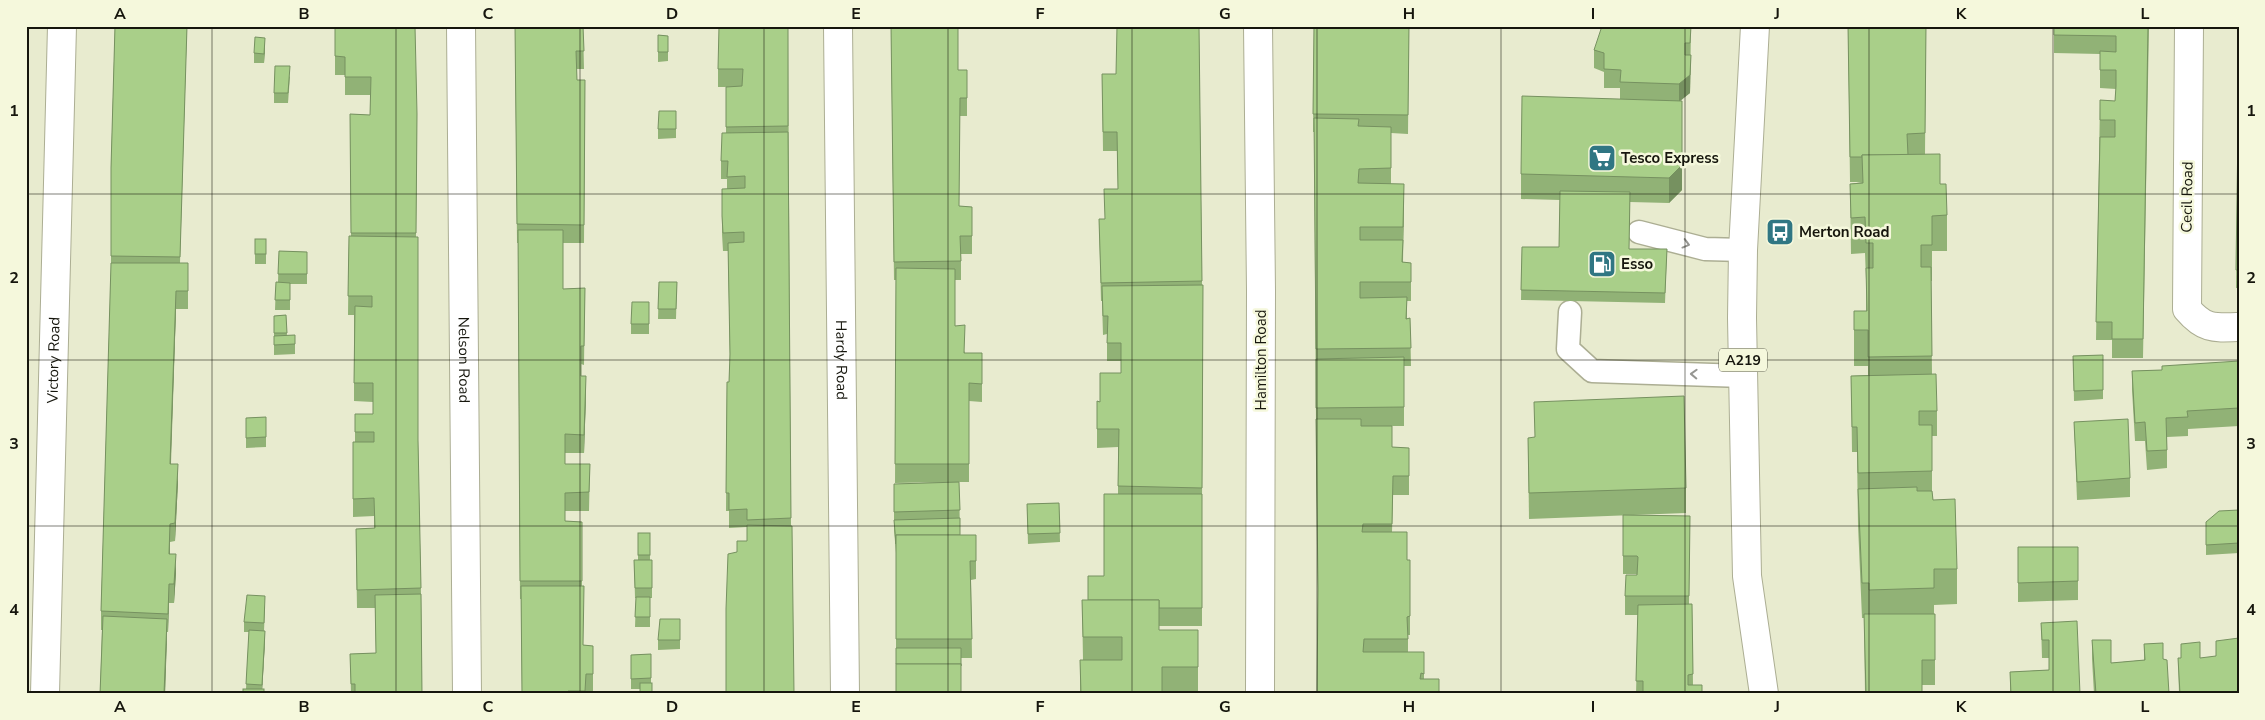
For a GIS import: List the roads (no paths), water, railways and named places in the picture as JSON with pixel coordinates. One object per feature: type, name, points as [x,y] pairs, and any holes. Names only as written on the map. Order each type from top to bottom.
[{"type":"street","name":"Victory Road","points":[[45,694],[62,26]]},
{"type":"street","name":"Nelson Road","points":[[461,26],[467,694]]},
{"type":"street","name":"Hardy Road","points":[[838,26],[845,694]]},
{"type":"street","name":"Hamilton Road","points":[[1258,26],[1261,291],[1260,694]]},
{"type":"street","name":"A219","points":[[1755,26],[1743,250],[1743,376],[1747,576],[1764,694]]},
{"type":"street","name":"Cecil Road","points":[[2189,26],[2187,309],[2200,323],[2222,328],[2239,327]]},
{"type":"lane","points":[[1639,232],[1705,249],[1743,250]]},
{"type":"lane","points":[[1570,312],[1568,349],[1592,371],[1743,376]]},
{"type":"place","name":"Tesco Express","points":[[1602,158]]},
{"type":"place","name":"Merton Road","points":[[1780,232]]},
{"type":"place","name":"Esso","points":[[1602,264]]}]
